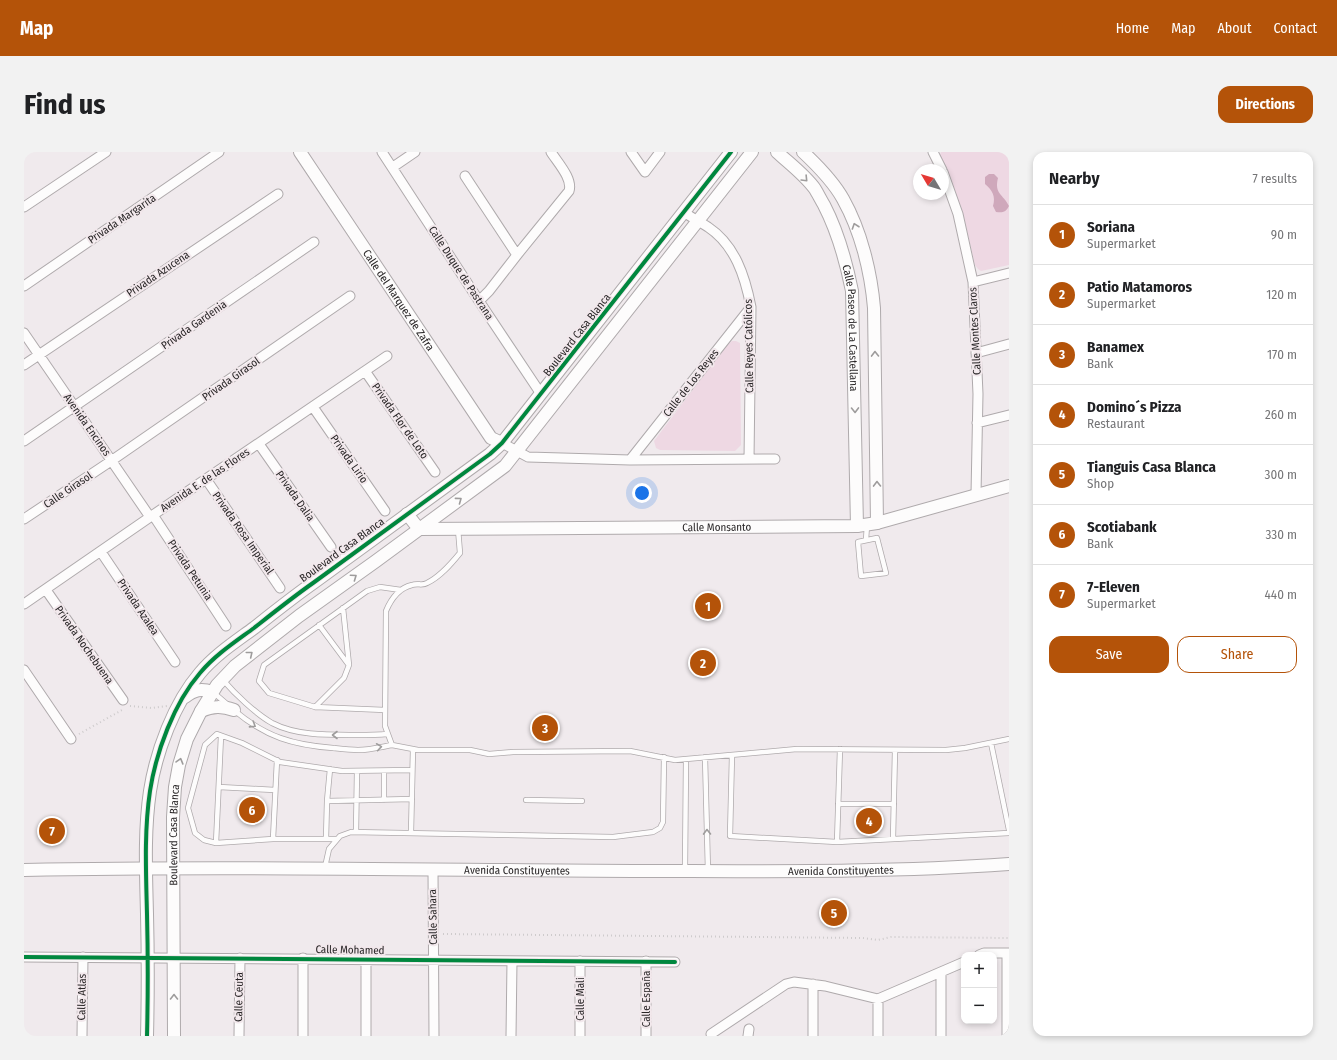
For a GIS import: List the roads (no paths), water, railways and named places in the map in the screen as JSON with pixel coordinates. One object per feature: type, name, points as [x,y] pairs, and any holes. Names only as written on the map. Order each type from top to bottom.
[{"type":"street","points":[[24,207],[106,152]]},
{"type":"street","name":"Privada Margarita","points":[[24,286],[219,152]]},
{"type":"street","name":"Calle del Marquez de Zafra","points":[[300,152],[491,438],[502,443]]},
{"type":"street","name":"Calle Duque de Pastrana","points":[[382,152],[541,394]]},
{"type":"street","points":[[393,167],[415,152]]},
{"type":"street","points":[[478,300],[489,291],[569,192],[571,186],[569,180],[551,152]]},
{"type":"street","points":[[631,152],[644,172],[660,152]]},
{"type":"street","name":"Boulevard Casa Blanca","points":[[148,1036],[146,869],[150,790],[160,752],[168,730],[181,702],[196,678],[212,660],[290,600],[490,454],[502,443],[731,152]]},
{"type":"street","name":"Boulevard Casa Blanca","points":[[174,1036],[173,817],[178,772],[187,739],[212,692],[222,679],[247,655],[298,616],[506,466],[752,152]]},
{"type":"street","name":"Calle Paseo de La Castellana","points":[[777,152],[805,178],[816,191],[827,212],[844,255],[852,291],[867,524]]},
{"type":"street","name":"Calle Paseo de La Castellana","points":[[803,152],[826,174],[843,199],[854,222],[872,284],[874,316],[867,524]]},
{"type":"street","name":"Calle Montes Claros","points":[[933,152],[939,164]]},
{"type":"street","points":[[465,176],[517,255]]},
{"type":"street","name":"Calle Montes Claros","points":[[949,188],[958,214],[972,282],[976,353],[976,494]]},
{"type":"street","name":"Privada Azucena","points":[[24,365],[278,194]]},
{"type":"street","name":"Calle Reyes Católicos","points":[[684,212],[707,226],[719,236],[742,269],[751,307],[749,459]]},
{"type":"street","name":"Privada Gardenia","points":[[24,441],[314,242]]},
{"type":"street","points":[[972,282],[1009,273]]},
{"type":"street","name":"Privada Girasol","points":[[111,461],[350,296]]},
{"type":"street","name":"Calle de Los Reyes","points":[[630,460],[751,307]]},
{"type":"street","name":"Avenida Encinos","points":[[24,333],[74,408],[151,516]]},
{"type":"street","points":[[976,353],[1009,344]]},
{"type":"street","name":"Avenida E. de las Flores","points":[[24,604],[387,356]]},
{"type":"street","points":[[564,364],[577,375]]},
{"type":"street","name":"Privada Flor de Loto","points":[[365,371],[434,472]]},
{"type":"street","name":"Privada Lirio","points":[[313,407],[385,511]]},
{"type":"street","points":[[977,423],[1009,415]]},
{"type":"street","points":[[502,443],[528,457],[630,460],[775,459]]},
{"type":"street","name":"Privada Dalia","points":[[259,444],[331,548]]},
{"type":"street","name":"Calle Girasol","points":[[24,519],[111,461]]},
{"type":"street","name":"Privada Rosa Imperial","points":[[206,479],[280,588]]},
{"type":"street","name":"Calle Monsanto","points":[[419,529],[867,524],[1009,486]]},
{"type":"street","points":[[407,514],[419,529]]},
{"type":"street","name":"Privada Petunia","points":[[151,516],[226,626]]},
{"type":"street","name":"Privada Azalea","points":[[101,552],[175,662]]},
{"type":"street","name":"Privada Nochebuena","points":[[46,590],[122,700]]},
{"type":"street","points":[[212,660],[222,679]]},
{"type":"street","points":[[24,670],[71,739]]},
{"type":"street","points":[[181,702],[190,693],[197,690],[204,689],[212,692]]},
{"type":"street","points":[[201,711],[209,707],[217,706],[234,710]]},
{"type":"street","name":"Avenida Constituyentes","points":[[24,870],[325,869],[824,871],[952,868],[1009,864]]},
{"type":"street","name":"Calle Sahara","points":[[432,870],[434,1036]]},
{"type":"street","points":[[997,953],[1008,953],[1007,1036]]},
{"type":"street","name":"Calle Mohamed","points":[[24,957],[675,962]]},
{"type":"street","name":"Calle Atlas","points":[[82,1036],[83,957]]},
{"type":"street","name":"Calle Ceuta","points":[[239,1036],[240,958]]},
{"type":"street","points":[[303,958],[303,1036]]},
{"type":"street","points":[[366,959],[366,1036]]},
{"type":"street","points":[[511,1036],[512,961]]},
{"type":"street","name":"Calle Mali","points":[[580,961],[580,1036]]},
{"type":"street","name":"Calle España","points":[[646,961],[646,1036]]},
{"type":"street","points":[[711,1034],[786,984],[794,982],[813,984],[878,999],[961,963]]},
{"type":"street","points":[[941,972],[941,1036]]},
{"type":"street","points":[[813,984],[813,1036]]},
{"type":"street","points":[[878,999],[878,1036]]},
{"type":"lane","points":[[866,540],[867,524]]},
{"type":"lane","points":[[392,745],[385,726],[386,610],[392,599],[401,590],[412,584],[426,584],[449,566],[460,553],[458,529]]},
{"type":"lane","points":[[877,538],[886,573],[860,576],[858,542],[866,540],[877,538]]},
{"type":"lane","points":[[385,710],[316,707],[269,693],[259,680],[264,664],[367,591],[380,587],[401,590]]},
{"type":"lane","points":[[316,707],[344,678],[349,665],[344,608]]},
{"type":"lane","points":[[319,625],[349,665]]},
{"type":"lane","points":[[222,679],[233,692],[271,722],[292,730],[328,735],[387,734]]},
{"type":"lane","points":[[212,692],[254,725],[268,733],[294,743],[309,746],[359,750],[392,745],[413,749],[470,750],[489,754],[513,752],[630,751],[675,760],[797,749],[946,750],[1009,739]]},
{"type":"lane","points":[[337,839],[273,839],[216,843],[204,840],[195,833],[188,808],[205,745],[217,734],[242,743],[280,762],[342,771],[412,770]]},
{"type":"lane","points":[[216,843],[221,736]]},
{"type":"lane","points":[[732,755],[730,836],[837,842],[1009,831],[991,743]]},
{"type":"lane","points":[[411,833],[413,749]]},
{"type":"lane","points":[[837,842],[840,750]]},
{"type":"lane","points":[[893,839],[895,750]]},
{"type":"lane","points":[[325,869],[329,849],[340,836],[351,832],[613,837],[653,832],[660,828],[663,822],[664,757]]},
{"type":"lane","points":[[705,757],[708,871]]},
{"type":"lane","points":[[685,871],[686,759]]},
{"type":"lane","points":[[273,839],[277,760]]},
{"type":"lane","points":[[326,839],[327,800],[330,769]]},
{"type":"lane","points":[[356,771],[356,832]]},
{"type":"lane","points":[[384,771],[384,800]]},
{"type":"lane","points":[[219,787],[275,790]]},
{"type":"lane","points":[[327,800],[412,799]]},
{"type":"lane","points":[[526,800],[582,801]]},
{"type":"lane","points":[[838,804],[894,804]]},
{"type":"place","name":"Soriana","points":[[708,606]]},
{"type":"place","name":"Patio Matamoros","points":[[703,663]]},
{"type":"place","name":"Banamex","points":[[545,728]]},
{"type":"place","name":"Scotiabank","points":[[252,810]]},
{"type":"place","name":"Domino´s Pizza","points":[[869,821]]},
{"type":"place","name":"7-Eleven","points":[[52,831]]},
{"type":"place","name":"Tianguis Casa Blanca","points":[[834,913]]}]
